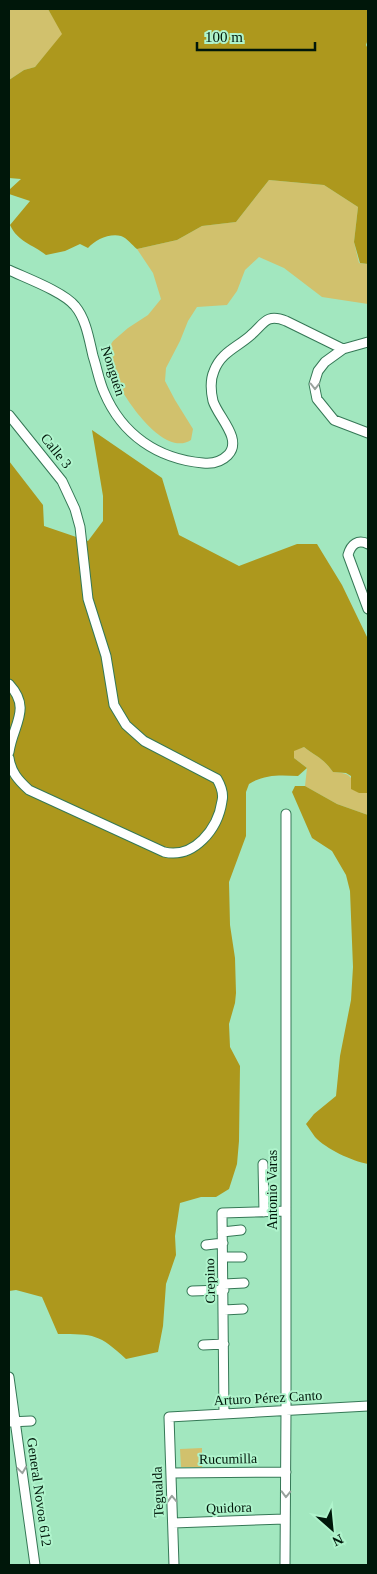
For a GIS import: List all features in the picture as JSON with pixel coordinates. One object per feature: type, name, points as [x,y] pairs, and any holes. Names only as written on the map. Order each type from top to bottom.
[{"type":"street","name":"Nonguén","points":[[9,270],[62,295],[76,306],[83,321],[103,390],[119,420],[151,448],[171,458],[213,463],[225,458],[231,452],[233,447],[231,436],[214,401],[211,383],[213,372],[222,356],[252,334],[267,320],[280,318],[343,349]]},
{"type":"street","points":[[368,342],[343,349],[326,362],[318,371],[314,384],[314,392],[321,406],[334,420],[368,433]]},
{"type":"street","name":"Calle 3","points":[[9,415],[62,481],[76,509],[80,527],[88,599],[106,656],[114,705],[126,726],[144,741],[218,779],[222,789],[222,801],[216,820],[201,844],[188,852],[172,854],[28,790],[18,780],[12,770],[9,758]]},
{"type":"street","points":[[368,544],[363,542],[351,546],[348,555],[368,609]]},
{"type":"street","points":[[9,684],[16,692],[21,711],[9,752]]},
{"type":"street","name":"Antonio Varas","points":[[285,1565],[286,814]]},
{"type":"street","points":[[264,1164],[264,1212]]},
{"type":"street","name":"Crepino","points":[[224,1414],[222,1212],[286,1211]]},
{"type":"street","points":[[222,1232],[241,1230]]},
{"type":"street","points":[[206,1244],[223,1244]]},
{"type":"street","points":[[223,1257],[242,1256]]},
{"type":"street","points":[[192,1291],[244,1283]]},
{"type":"street","points":[[224,1310],[244,1309]]},
{"type":"street","points":[[203,1345],[224,1344]]},
{"type":"street","name":"General Novoa 612","points":[[9,1377],[12,1422],[35,1565]]},
{"type":"street","name":"Arturo Pérez Canto","points":[[168,1417],[368,1406]]},
{"type":"street","name":"Tegualda","points":[[168,1417],[174,1565]]},
{"type":"street","points":[[12,1422],[31,1421]]},
{"type":"street","name":"Rucumilla","points":[[171,1473],[286,1472]]},
{"type":"street","name":"Quidora","points":[[173,1523],[285,1519]]},
{"type":"shaded area","points":[[9,9],[48,9],[63,34],[35,67],[24,70],[9,80]]},
{"type":"shaded area","points":[[48,9],[368,9],[368,39],[366,45],[368,49],[368,264],[360,263],[354,242],[358,207],[324,185],[269,180],[236,222],[202,226],[177,240],[137,249],[123,237],[112,235],[94,242],[88,248],[80,244],[65,251],[46,255],[21,239],[10,225],[30,201],[9,194],[9,190],[21,179],[9,178],[9,80],[24,70],[35,67],[62,34]]},
{"type":"shaded area","points":[[269,180],[324,185],[358,207],[354,242],[359,263],[368,264],[368,304],[322,297],[284,268],[259,257],[245,270],[237,291],[227,305],[197,307],[188,321],[166,368],[165,381],[193,429],[191,440],[180,443],[168,440],[155,432],[143,420],[123,393],[111,370],[107,351],[113,341],[148,315],[161,299],[153,273],[137,249],[177,240],[202,226],[236,222]]},
{"type":"shaded area","points":[[92,430],[162,478],[179,535],[239,566],[297,544],[317,544],[342,585],[368,639],[368,793],[359,793],[351,789],[351,776],[346,773],[333,772],[323,761],[304,747],[294,751],[294,758],[307,768],[298,776],[279,775],[261,778],[249,784],[246,792],[246,836],[229,882],[230,925],[235,958],[236,993],[229,1024],[230,1047],[240,1066],[237,1164],[229,1189],[216,1197],[201,1197],[180,1203],[175,1236],[176,1255],[166,1284],[163,1326],[158,1352],[126,1359],[102,1340],[95,1337],[80,1334],[58,1334],[42,1297],[16,1290],[9,1291],[9,461],[43,505],[44,526],[88,541],[103,521],[103,496]]},
{"type":"shaded area","points":[[304,747],[323,761],[333,772],[344,773],[350,777],[359,793],[368,793],[368,815],[337,804],[305,786],[307,768],[294,758],[293,750]]},
{"type":"shaded area","points":[[295,786],[305,786],[337,804],[368,815],[368,1164],[332,1150],[315,1137],[306,1124],[314,1114],[336,1096],[340,1056],[351,1000],[353,967],[350,891],[346,875],[332,851],[312,838],[292,792]]},
{"type":"shaded area","points":[[202,1448],[202,1467],[181,1467],[180,1449]]}]
